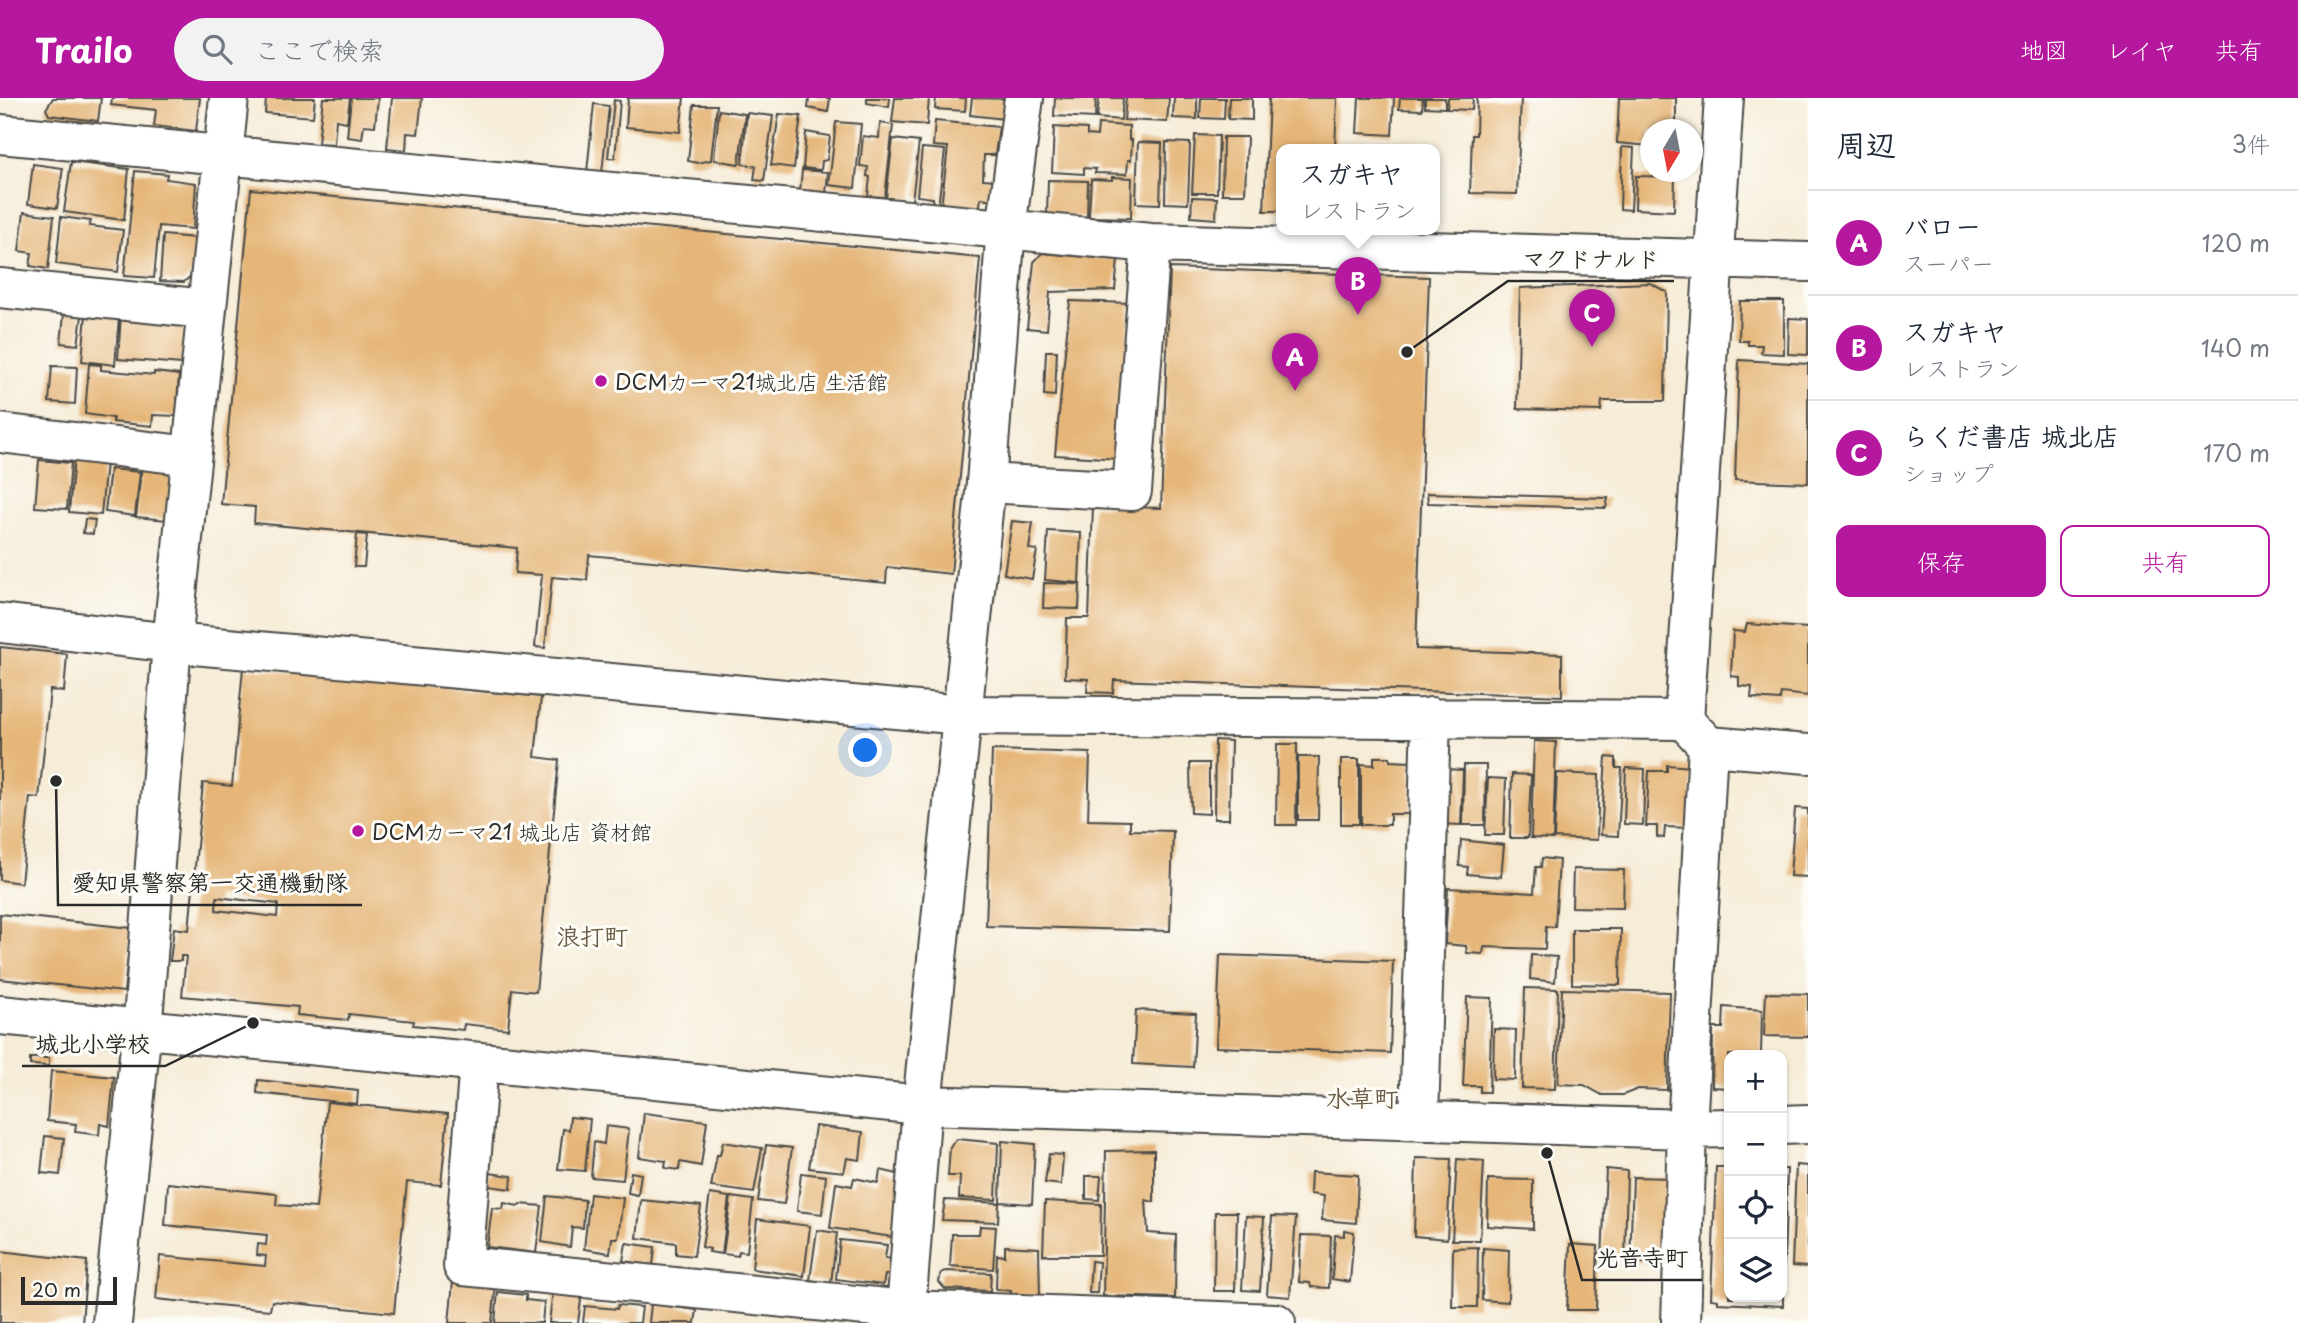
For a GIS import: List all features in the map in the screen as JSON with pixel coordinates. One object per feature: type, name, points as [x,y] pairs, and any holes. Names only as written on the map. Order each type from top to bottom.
[{"type":"street","points":[[112,1323],[142,1029],[172,643],[229,98]]},
{"type":"street","points":[[905,1316],[922,1105],[986,484],[1006,228],[1024,98]]},
{"type":"street","points":[[1681,1323],[1696,733],[1713,261],[1724,98]]},
{"type":"street","points":[[0,135],[1151,243],[1808,262]]},
{"type":"street","points":[[986,484],[1132,491],[1151,243]]},
{"type":"street","points":[[0,288],[206,309]]},
{"type":"street","points":[[0,433],[191,456]]},
{"type":"street","points":[[0,623],[172,643],[962,715],[1431,717],[1696,733],[1808,754]]},
{"type":"street","points":[[1419,1121],[1431,717]]},
{"type":"street","points":[[0,1015],[922,1105],[1724,1128]]},
{"type":"street","points":[[479,1062],[464,1266],[905,1316],[1276,1323]]},
{"type":"street","points":[[1787,1125],[1808,1124]]},
{"type":"building","points":[[53,98],[101,98],[98,121],[49,115],[46,109]]},
{"type":"building","points":[[112,98],[200,98],[196,131],[154,126],[156,110],[111,105]]},
{"type":"building","points":[[266,98],[315,98],[313,117],[265,113]]},
{"type":"building","points":[[323,98],[350,98],[347,122],[336,120],[334,144],[318,143]]},
{"type":"building","points":[[351,98],[378,98],[375,126],[364,125],[362,139],[347,137]]},
{"type":"building","points":[[392,98],[422,98],[418,134],[407,133],[406,150],[387,148]]},
{"type":"building","points":[[628,98],[684,98],[680,132],[626,127]]},
{"type":"building","points":[[809,98],[830,98],[828,112],[808,108]]},
{"type":"building","points":[[867,98],[890,98],[889,107],[867,103]]},
{"type":"building","points":[[895,98],[929,98],[927,125],[892,122]]},
{"type":"building","points":[[936,98],[966,98],[965,111],[935,109]]},
{"type":"building","points":[[972,98],[1006,99],[1004,119],[970,115]]},
{"type":"building","points":[[1055,98],[1096,98],[1095,118],[1054,116]]},
{"type":"building","points":[[1099,98],[1123,98],[1121,120],[1097,118]]},
{"type":"building","points":[[1126,98],[1169,98],[1167,122],[1124,120]]},
{"type":"building","points":[[1174,98],[1197,98],[1197,119],[1173,118]]},
{"type":"building","points":[[1201,98],[1225,98],[1224,119],[1200,118]]},
{"type":"building","points":[[1229,98],[1252,98],[1252,120],[1228,119]]},
{"type":"building","points":[[1269,98],[1337,98],[1335,144],[1276,144],[1276,211],[1264,211]]},
{"type":"building","points":[[1359,98],[1394,98],[1392,135],[1357,133]]},
{"type":"building","points":[[1400,98],[1423,98],[1422,110],[1399,109]]},
{"type":"building","points":[[1425,98],[1445,98],[1445,108],[1425,107]]},
{"type":"building","points":[[1448,98],[1473,98],[1472,110],[1447,109]]},
{"type":"building","points":[[1477,98],[1521,98],[1517,194],[1470,193],[1472,135],[1476,135]]},
{"type":"building","points":[[1619,98],[1676,98],[1676,119],[1640,119],[1640,145],[1617,143]]},
{"type":"building","points":[[614,100],[620,101],[615,158],[608,158]]},
{"type":"building","points":[[594,104],[609,106],[602,173],[587,172]]},
{"type":"building","points":[[694,105],[717,105],[711,160],[698,163],[688,161]]},
{"type":"building","points":[[719,110],[745,114],[739,164],[714,160]]},
{"type":"building","points":[[747,113],[773,116],[764,181],[754,180],[756,166],[742,164]]},
{"type":"building","points":[[779,114],[801,116],[794,168],[771,165]]},
{"type":"building","points":[[935,121],[999,127],[995,155],[984,155],[983,179],[995,180],[993,200],[981,198],[979,212],[941,208],[948,147],[933,146]]},
{"type":"building","points":[[836,122],[861,124],[855,188],[829,185]]},
{"type":"building","points":[[880,123],[893,125],[885,197],[868,196],[868,167],[860,166],[863,136],[879,138]]},
{"type":"building","points":[[1098,124],[1129,126],[1129,140],[1132,140],[1127,174],[1095,173],[1096,169],[1084,168],[1084,174],[1052,172],[1054,127],[1087,129],[1087,135],[1097,136]]},
{"type":"building","points":[[806,132],[830,136],[827,160],[822,161],[821,170],[803,168]]},
{"type":"building","points":[[1195,135],[1219,136],[1217,193],[1192,193]]},
{"type":"building","points":[[1223,137],[1247,137],[1245,194],[1222,194]]},
{"type":"building","points":[[893,139],[919,142],[912,201],[886,198]]},
{"type":"building","points":[[1138,142],[1162,143],[1160,204],[1136,203]]},
{"type":"building","points":[[1166,142],[1190,143],[1188,204],[1165,203]]},
{"type":"building","points":[[1622,147],[1634,148],[1631,210],[1620,209]]},
{"type":"building","points":[[922,148],[945,150],[938,207],[932,206],[933,198],[917,196]]},
{"type":"building","points":[[71,162],[129,169],[124,220],[64,212]]},
{"type":"building","points":[[33,164],[63,168],[57,208],[28,204]]},
{"type":"building","points":[[802,170],[828,172],[826,194],[800,192]]},
{"type":"building","points":[[135,171],[167,174],[166,179],[196,183],[193,229],[159,226],[154,278],[124,276]]},
{"type":"building","points":[[1636,176],[1640,176],[1640,182],[1675,182],[1674,211],[1635,209]]},
{"type":"building","points":[[1112,177],[1132,178],[1131,218],[1089,217],[1091,179],[1112,180]]},
{"type":"building","points":[[1048,180],[1088,181],[1087,217],[1047,215]]},
{"type":"building","name":"DCMカーマ21城北店 生活館","points":[[251,189],[980,258],[951,574],[887,567],[886,583],[589,555],[587,580],[552,577],[545,648],[535,647],[542,575],[515,573],[517,548],[254,523],[255,507],[221,504]]},
{"type":"building","points":[[1192,197],[1217,198],[1216,219],[1191,217]]},
{"type":"building","points":[[24,212],[54,216],[48,269],[30,266],[32,253],[19,251]]},
{"type":"building","points":[[61,217],[91,221],[89,226],[123,230],[118,272],[56,264]]},
{"type":"building","points":[[163,235],[195,238],[193,274],[184,282],[160,281]]},
{"type":"building","points":[[1042,253],[1118,260],[1115,290],[1050,292],[1047,330],[1027,328],[1034,262]]},
{"type":"building","points":[[1170,268],[1429,277],[1416,649],[1562,654],[1562,696],[1114,680],[1113,693],[1087,692],[1088,679],[1065,678],[1067,618],[1089,618],[1093,506],[1161,508]]},
{"type":"building","points":[[1650,283],[1667,292],[1665,401],[1602,401],[1601,411],[1517,409],[1520,288]]},
{"type":"building","points":[[1070,301],[1130,303],[1121,459],[1055,455]]},
{"type":"building","points":[[1740,301],[1784,301],[1784,354],[1761,353],[1762,345],[1748,345],[1748,341],[1739,341]]},
{"type":"building","points":[[87,302],[120,305],[115,365],[82,361]]},
{"type":"building","points":[[64,314],[82,316],[78,345],[61,343]]},
{"type":"building","points":[[121,315],[187,319],[182,364],[118,359]]},
{"type":"building","points":[[1789,318],[1808,319],[1808,355],[1788,354]]},
{"type":"building","points":[[1046,351],[1057,351],[1055,396],[1044,395]]},
{"type":"building","points":[[1739,360],[1808,364],[1808,483],[1735,480]]},
{"type":"building","points":[[89,364],[101,365],[101,370],[179,375],[176,416],[153,415],[152,426],[113,422],[113,418],[85,414]]},
{"type":"building","points":[[52,366],[77,367],[75,404],[49,402]]},
{"type":"building","points":[[75,448],[107,451],[101,515],[69,512]]},
{"type":"building","points":[[143,458],[174,461],[167,520],[136,517]]},
{"type":"building","points":[[39,460],[71,463],[67,509],[35,507]]},
{"type":"building","points":[[110,469],[140,472],[135,516],[105,512]]},
{"type":"building","points":[[1427,493],[1608,498],[1606,508],[1428,503]]},
{"type":"building","points":[[85,519],[95,520],[93,534],[83,533]]},
{"type":"building","points":[[1012,521],[1033,523],[1029,549],[1037,550],[1032,579],[1004,574]]},
{"type":"building","points":[[1048,531],[1081,533],[1079,583],[1045,580]]},
{"type":"building","points":[[357,534],[367,535],[364,567],[354,567]]},
{"type":"building","points":[[1044,583],[1080,584],[1079,609],[1043,608]]},
{"type":"building","points":[[1747,624],[1808,628],[1808,696],[1781,693],[1780,700],[1751,698],[1752,687],[1739,686],[1739,677],[1731,676],[1733,631],[1745,632]]},
{"type":"building","points":[[0,647],[67,654],[64,692],[50,690],[39,798],[30,797],[21,883],[0,880]]},
{"type":"building","points":[[243,668],[541,697],[535,757],[559,760],[536,992],[512,989],[508,1029],[464,1024],[463,1030],[413,1025],[414,1021],[349,1014],[348,1020],[297,1015],[298,1007],[182,996],[186,956],[181,956],[181,961],[170,961],[174,928],[189,930],[203,783],[232,786]],"holes":[[[217,897],[278,904],[277,917],[216,910]]]},
{"type":"building","points":[[1215,740],[1231,741],[1229,819],[1214,819]]},
{"type":"building","points":[[1534,741],[1556,742],[1553,839],[1531,838]]},
{"type":"building","points":[[1277,744],[1297,744],[1296,825],[1276,825]]},
{"type":"building","points":[[992,750],[1090,753],[1088,820],[1130,821],[1130,830],[1173,831],[1170,931],[986,926]]},
{"type":"building","points":[[1298,757],[1319,757],[1318,820],[1298,820]]},
{"type":"building","points":[[1374,757],[1390,757],[1390,761],[1411,762],[1411,814],[1390,814],[1390,825],[1361,825],[1361,764],[1374,765]]},
{"type":"building","points":[[1606,757],[1616,758],[1616,768],[1622,768],[1618,836],[1601,835]]},
{"type":"building","points":[[1341,759],[1359,759],[1359,824],[1341,824]]},
{"type":"building","points":[[1190,763],[1209,763],[1209,814],[1191,813]]},
{"type":"building","points":[[1464,765],[1486,765],[1485,825],[1463,825]]},
{"type":"building","points":[[1667,765],[1692,767],[1690,828],[1665,827],[1664,838],[1657,837],[1657,826],[1646,826],[1649,771],[1667,771]]},
{"type":"building","points":[[1626,768],[1645,769],[1643,825],[1624,824]]},
{"type":"building","points":[[1444,769],[1463,770],[1461,825],[1442,824]]},
{"type":"building","points":[[1557,773],[1599,775],[1597,840],[1554,838]]},
{"type":"building","points":[[1512,774],[1531,775],[1528,838],[1510,838]]},
{"type":"building","points":[[1488,778],[1506,779],[1504,835],[1485,835]]},
{"type":"building","points":[[1795,808],[1808,809],[1808,877],[1790,876]]},
{"type":"building","points":[[1461,840],[1504,845],[1501,877],[1467,874],[1468,867],[1459,866]]},
{"type":"building","points":[[1542,858],[1559,860],[1555,927],[1546,926],[1545,949],[1484,947],[1483,954],[1467,953],[1466,946],[1445,944],[1448,888],[1534,893],[1536,867],[1541,867]]},
{"type":"building","points":[[1573,869],[1624,870],[1623,908],[1572,907]]},
{"type":"building","points":[[0,914],[131,928],[124,992],[0,979]]},
{"type":"building","points":[[1572,929],[1621,929],[1620,985],[1572,984]]},
{"type":"building","points":[[1220,955],[1393,961],[1390,1053],[1216,1047]]},
{"type":"building","points":[[1531,955],[1557,957],[1555,982],[1530,979]]},
{"type":"building","points":[[1525,988],[1558,989],[1555,1089],[1522,1088]]},
{"type":"building","points":[[1562,989],[1670,992],[1667,1090],[1638,1089],[1623,1095],[1602,1095],[1584,1085],[1558,1084]]},
{"type":"building","points":[[1766,993],[1808,994],[1808,1037],[1764,1036]]},
{"type":"building","points":[[1467,997],[1492,998],[1489,1092],[1480,1092],[1480,1086],[1463,1086]]},
{"type":"building","points":[[1724,1007],[1762,1010],[1761,1050],[1724,1050],[1724,1088],[1712,1087],[1713,1028],[1723,1028]]},
{"type":"building","points":[[1136,1010],[1196,1013],[1193,1067],[1133,1064]]},
{"type":"building","points":[[1494,1029],[1516,1030],[1515,1080],[1493,1079]]},
{"type":"building","points":[[30,1058],[49,1058],[49,1066],[30,1065]]},
{"type":"building","points":[[51,1071],[114,1077],[109,1126],[100,1124],[99,1135],[75,1132],[76,1124],[47,1121]]},
{"type":"building","points":[[258,1080],[358,1091],[357,1104],[257,1093]]},
{"type":"building","points":[[327,1102],[448,1114],[441,1185],[407,1182],[394,1313],[272,1301],[270,1310],[156,1299],[160,1256],[265,1266],[266,1256],[257,1255],[258,1244],[266,1245],[267,1235],[165,1225],[168,1183],[277,1194],[276,1205],[316,1208]]},
{"type":"building","points":[[644,1113],[707,1121],[701,1166],[680,1162],[679,1170],[665,1168],[666,1161],[639,1157]]},
{"type":"building","points":[[570,1117],[590,1119],[585,1171],[558,1169],[563,1129],[569,1130]]},
{"type":"building","points":[[606,1126],[629,1129],[623,1180],[591,1177],[594,1142],[604,1144]]},
{"type":"building","points":[[815,1126],[863,1132],[860,1160],[847,1158],[844,1172],[809,1168]]},
{"type":"building","points":[[45,1136],[64,1138],[60,1175],[41,1173]]},
{"type":"building","points":[[957,1139],[998,1143],[996,1200],[959,1198],[960,1176],[948,1176],[950,1147]]},
{"type":"building","points":[[1002,1141],[1035,1144],[1032,1204],[1000,1202]]},
{"type":"building","points":[[723,1142],[762,1148],[754,1193],[711,1187],[717,1155],[720,1155]]},
{"type":"building","points":[[766,1145],[792,1148],[784,1204],[758,1201]]},
{"type":"building","points":[[1154,1150],[1154,1202],[1146,1200],[1148,1233],[1176,1235],[1175,1298],[1103,1296],[1106,1151]]},
{"type":"building","points":[[1049,1154],[1063,1155],[1061,1185],[1045,1183]]},
{"type":"building","points":[[1416,1158],[1451,1159],[1447,1239],[1414,1236]]},
{"type":"building","points":[[1457,1159],[1484,1161],[1480,1240],[1452,1240]]},
{"type":"building","points":[[1796,1165],[1808,1166],[1808,1267],[1792,1266]]},
{"type":"building","points":[[1716,1167],[1724,1167],[1724,1302],[1783,1302],[1783,1306],[1718,1303],[1718,1300],[1711,1299]]},
{"type":"building","points":[[1606,1169],[1627,1171],[1625,1260],[1602,1259]]},
{"type":"building","points":[[880,1170],[902,1175],[893,1237],[830,1228],[836,1183],[852,1186],[854,1178],[878,1183]]},
{"type":"building","points":[[631,1172],[641,1174],[638,1195],[628,1193]]},
{"type":"building","points":[[1311,1172],[1358,1175],[1356,1223],[1322,1220],[1324,1196],[1310,1194]]},
{"type":"building","points":[[489,1173],[512,1176],[511,1189],[488,1186]]},
{"type":"building","points":[[801,1173],[826,1176],[822,1214],[797,1211]]},
{"type":"building","points":[[1086,1176],[1101,1176],[1099,1200],[1086,1199]]},
{"type":"building","points":[[1633,1177],[1672,1178],[1669,1265],[1630,1262]]},
{"type":"building","points":[[1488,1179],[1533,1180],[1533,1229],[1487,1226]]},
{"type":"building","points":[[590,1194],[623,1198],[618,1238],[612,1238],[610,1253],[584,1249]]},
{"type":"building","points":[[710,1194],[729,1197],[722,1254],[709,1252],[710,1249],[702,1247]]},
{"type":"building","points":[[547,1196],[585,1200],[583,1228],[572,1227],[570,1247],[542,1242]]},
{"type":"building","points":[[731,1197],[753,1200],[747,1252],[739,1251],[738,1256],[723,1254]]},
{"type":"building","points":[[641,1200],[701,1206],[694,1256],[676,1254],[676,1243],[637,1238]]},
{"type":"building","points":[[945,1200],[999,1203],[998,1222],[942,1220]]},
{"type":"building","points":[[1045,1201],[1101,1204],[1100,1255],[1043,1255]]},
{"type":"building","points":[[504,1203],[542,1206],[536,1253],[487,1247],[492,1208],[503,1209]]},
{"type":"building","points":[[1215,1212],[1237,1212],[1235,1291],[1214,1291]]},
{"type":"building","points":[[1246,1216],[1264,1217],[1260,1291],[1242,1290]]},
{"type":"building","points":[[1272,1216],[1296,1217],[1290,1297],[1267,1295]]},
{"type":"building","points":[[757,1219],[810,1226],[804,1276],[752,1269]]},
{"type":"building","points":[[980,1226],[996,1227],[993,1269],[950,1266],[952,1234],[979,1234]]},
{"type":"building","points":[[817,1230],[837,1233],[831,1283],[810,1280]]},
{"type":"building","points":[[1344,1230],[1354,1232],[1350,1282],[1332,1279],[1335,1235],[1344,1236]]},
{"type":"building","points":[[1301,1235],[1331,1236],[1329,1288],[1311,1287],[1310,1283],[1299,1282]]},
{"type":"building","points":[[840,1240],[887,1245],[885,1258],[893,1259],[891,1275],[885,1275],[883,1285],[836,1279]]},
{"type":"building","points":[[626,1243],[655,1247],[653,1265],[623,1261]]},
{"type":"building","points":[[1570,1244],[1598,1246],[1596,1310],[1567,1310]]},
{"type":"building","points":[[1005,1246],[1039,1248],[1040,1296],[1011,1294],[1011,1291],[996,1289],[997,1255],[1005,1256]]},
{"type":"building","points":[[1478,1247],[1477,1307],[1452,1307],[1453,1248]]},
{"type":"building","points":[[1483,1248],[1509,1250],[1508,1302],[1482,1300]]},
{"type":"building","points":[[0,1251],[87,1261],[82,1323],[0,1323]]},
{"type":"building","points":[[1091,1261],[1099,1262],[1097,1293],[1089,1293]]},
{"type":"building","points":[[454,1271],[497,1275],[492,1323],[449,1323]]},
{"type":"building","points":[[941,1273],[991,1273],[990,1291],[945,1289],[939,1282]]},
{"type":"building","points":[[554,1281],[583,1285],[578,1323],[549,1323]]},
{"type":"building","points":[[498,1292],[526,1295],[526,1300],[544,1302],[542,1323],[495,1323]]},
{"type":"building","points":[[651,1304],[697,1310],[695,1323],[649,1323]]},
{"type":"building","points":[[618,1305],[642,1307],[640,1323],[583,1323],[585,1306],[617,1309]]},
{"type":"place","name":"スガキヤ","points":[[1358,315]]},
{"type":"place","name":"らくだ書店 城北店","points":[[1592,347]]},
{"type":"place","name":"マクドナルド","points":[[1407,352]]},
{"type":"place","name":"DCMカーマ21城北店 生活館","points":[[601,381]]},
{"type":"place","name":"バロー","points":[[1295,391]]},
{"type":"place","name":"愛知県警察第一交通機動隊","points":[[56,781]]},
{"type":"place","name":"DCMカーマ21 城北店 資材館","points":[[358,831]]},
{"type":"place","name":"城北小学校","points":[[253,1023]]},
{"type":"place","name":"光音寺町","points":[[1547,1153]]},
{"type":"district","name":"浪打町","points":[[592,935]]},
{"type":"district","name":"水草町","points":[[1362,1097]]}]
